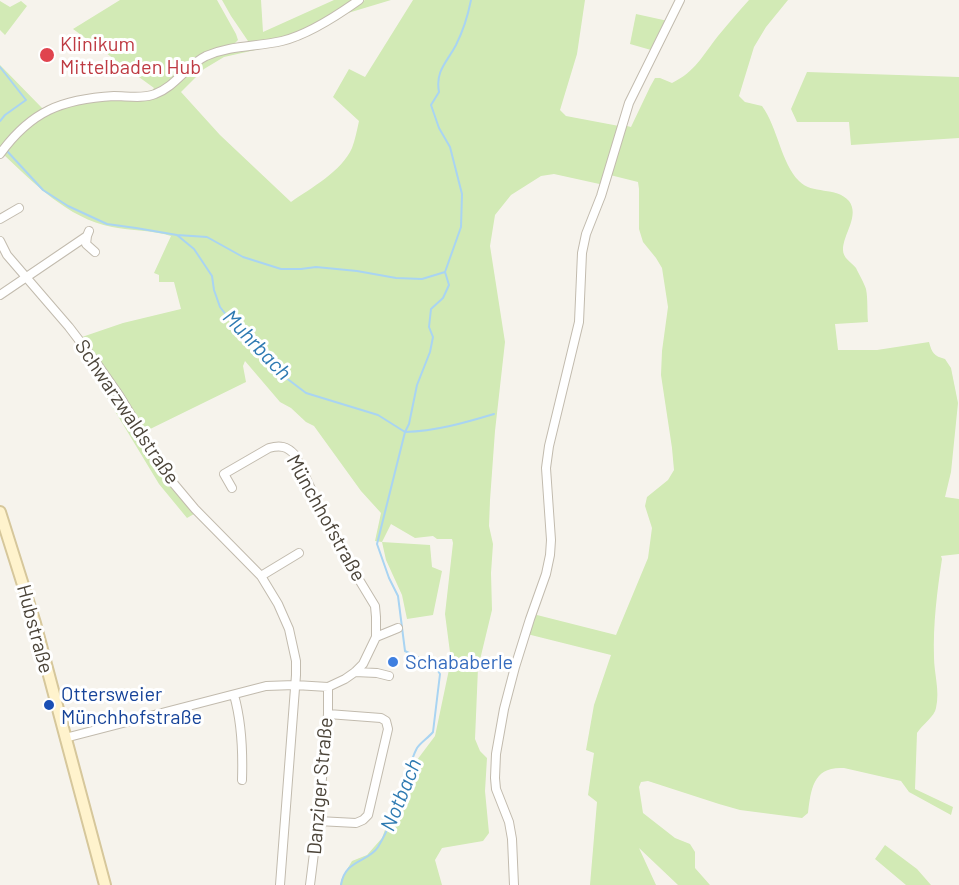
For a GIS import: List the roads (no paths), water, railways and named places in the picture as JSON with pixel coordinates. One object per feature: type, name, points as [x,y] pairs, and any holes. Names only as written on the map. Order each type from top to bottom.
[{"type":"main road","name":"Hubstraße","points":[[0,512],[35,623],[105,885]]},
{"type":"street","points":[[1,153],[19,130],[50,109],[98,97],[154,95],[165,89],[203,57],[236,47],[285,40],[306,32],[359,0]]},
{"type":"street","points":[[514,885],[512,838],[509,822],[496,789],[496,754],[515,667],[546,574],[550,555],[546,468],[549,446],[579,322],[582,253],[586,234],[602,196],[629,103],[680,0]]},
{"type":"street","points":[[0,219],[19,208]]},
{"type":"street","points":[[0,294],[88,233],[86,244],[95,252]]},
{"type":"street","name":"Schwarzwaldstraße","points":[[0,241],[7,255],[69,327],[98,365],[119,395],[169,478],[195,509],[261,576],[278,604],[289,629],[296,661],[280,885]]},
{"type":"street","name":"Münchhofstraße","points":[[232,488],[224,474],[268,448],[276,446],[291,450],[335,540],[375,606],[376,637],[363,663],[345,679],[328,687]]},
{"type":"street","points":[[261,576],[299,553]]},
{"type":"street","points":[[376,637],[398,628]]},
{"type":"street","points":[[355,672],[389,676]]},
{"type":"street","points":[[65,738],[266,686],[328,687]]},
{"type":"street","name":"Danziger Straße","points":[[310,885],[328,714],[328,687]]},
{"type":"street","points":[[234,695],[242,730],[242,780]]},
{"type":"street","points":[[318,820],[356,824],[368,815],[388,729],[386,721],[381,718],[328,714]]},
{"type":"waterway","name":"Notbach","points":[[341,885],[347,870],[369,856],[378,847],[397,808],[415,752],[433,732],[440,674],[434,665],[405,651],[398,596],[377,544],[417,385],[430,352],[433,337],[429,327],[431,309],[443,298],[449,285],[445,272],[461,227],[462,194],[450,147],[439,128],[431,105],[439,92],[440,72],[461,34],[471,0]]},
{"type":"waterway","name":"Muhrbach","points":[[0,67],[26,100],[0,121]]},
{"type":"waterway","name":"Muhrbach","points":[[7,151],[43,190],[68,206],[107,224],[177,235],[194,249],[212,276],[220,307],[237,329],[281,374],[306,393],[378,415],[405,432]]},
{"type":"waterway","name":"Muhrbach","points":[[177,235],[207,237],[243,257],[281,269],[316,267],[396,278],[422,279],[445,272]]},
{"type":"waterway","points":[[405,432],[439,428],[494,414]]},
{"type":"place","name":"Klinikum Mittelbaden Hub","points":[[47,55]]},
{"type":"place","name":"Schababerle","points":[[393,662]]},
{"type":"place","name":"Ottersweier Münchhofstraße","points":[[49,705]]}]
